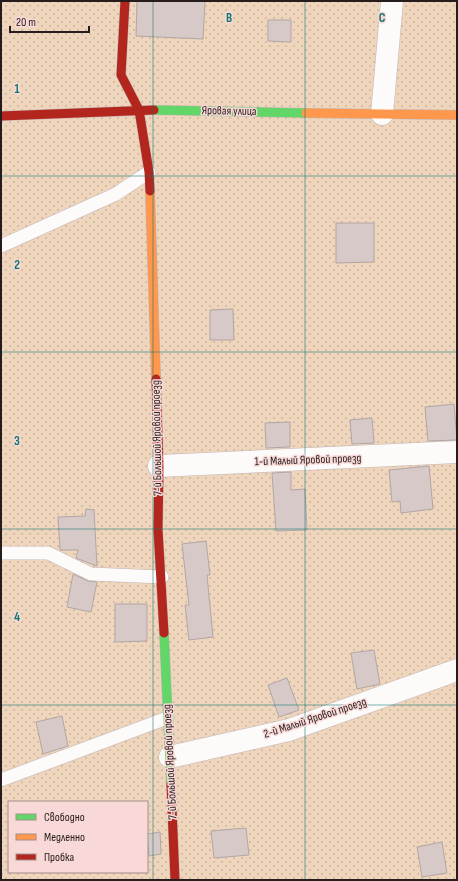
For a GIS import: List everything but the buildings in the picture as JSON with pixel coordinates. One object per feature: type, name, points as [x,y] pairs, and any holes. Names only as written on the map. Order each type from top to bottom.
[{"type":"street","name":"7-й Большой Яровой проезд","points":[[126,1],[121,75],[139,110],[149,172],[159,466],[158,530],[162,577],[175,880]]},
{"type":"street","points":[[382,114],[392,1]]},
{"type":"street","name":"Яровая улица","points":[[1,116],[139,110],[457,115]]},
{"type":"street","name":"1-й Малый Яровой проезд","points":[[159,466],[457,452]]},
{"type":"street","name":"2-й Малый Яровой проезд","points":[[170,757],[289,730],[457,670]]},
{"type":"lane","points":[[1,246],[116,194],[149,172]]},
{"type":"lane","points":[[1,553],[48,553],[91,574],[162,577]]},
{"type":"lane","points":[[1,780],[167,718]]},
{"type":"shaded area","points":[[1,1],[457,1],[457,880],[1,880]]},
{"type":"traffic: fast","points":[[154,110],[306,113]]},
{"type":"traffic: fast","points":[[164,633],[171,784]]},
{"type":"traffic: slow","points":[[306,113],[457,115]]},
{"type":"traffic: slow","points":[[150,191],[156,379]]},
{"type":"traffic: jam","points":[[125,1],[121,75],[139,110],[149,172],[150,191]]},
{"type":"traffic: jam","points":[[1,116],[154,110]]},
{"type":"traffic: jam","points":[[156,379],[159,466],[158,530],[164,633]]},
{"type":"traffic: jam","points":[[171,784],[175,880]]}]
